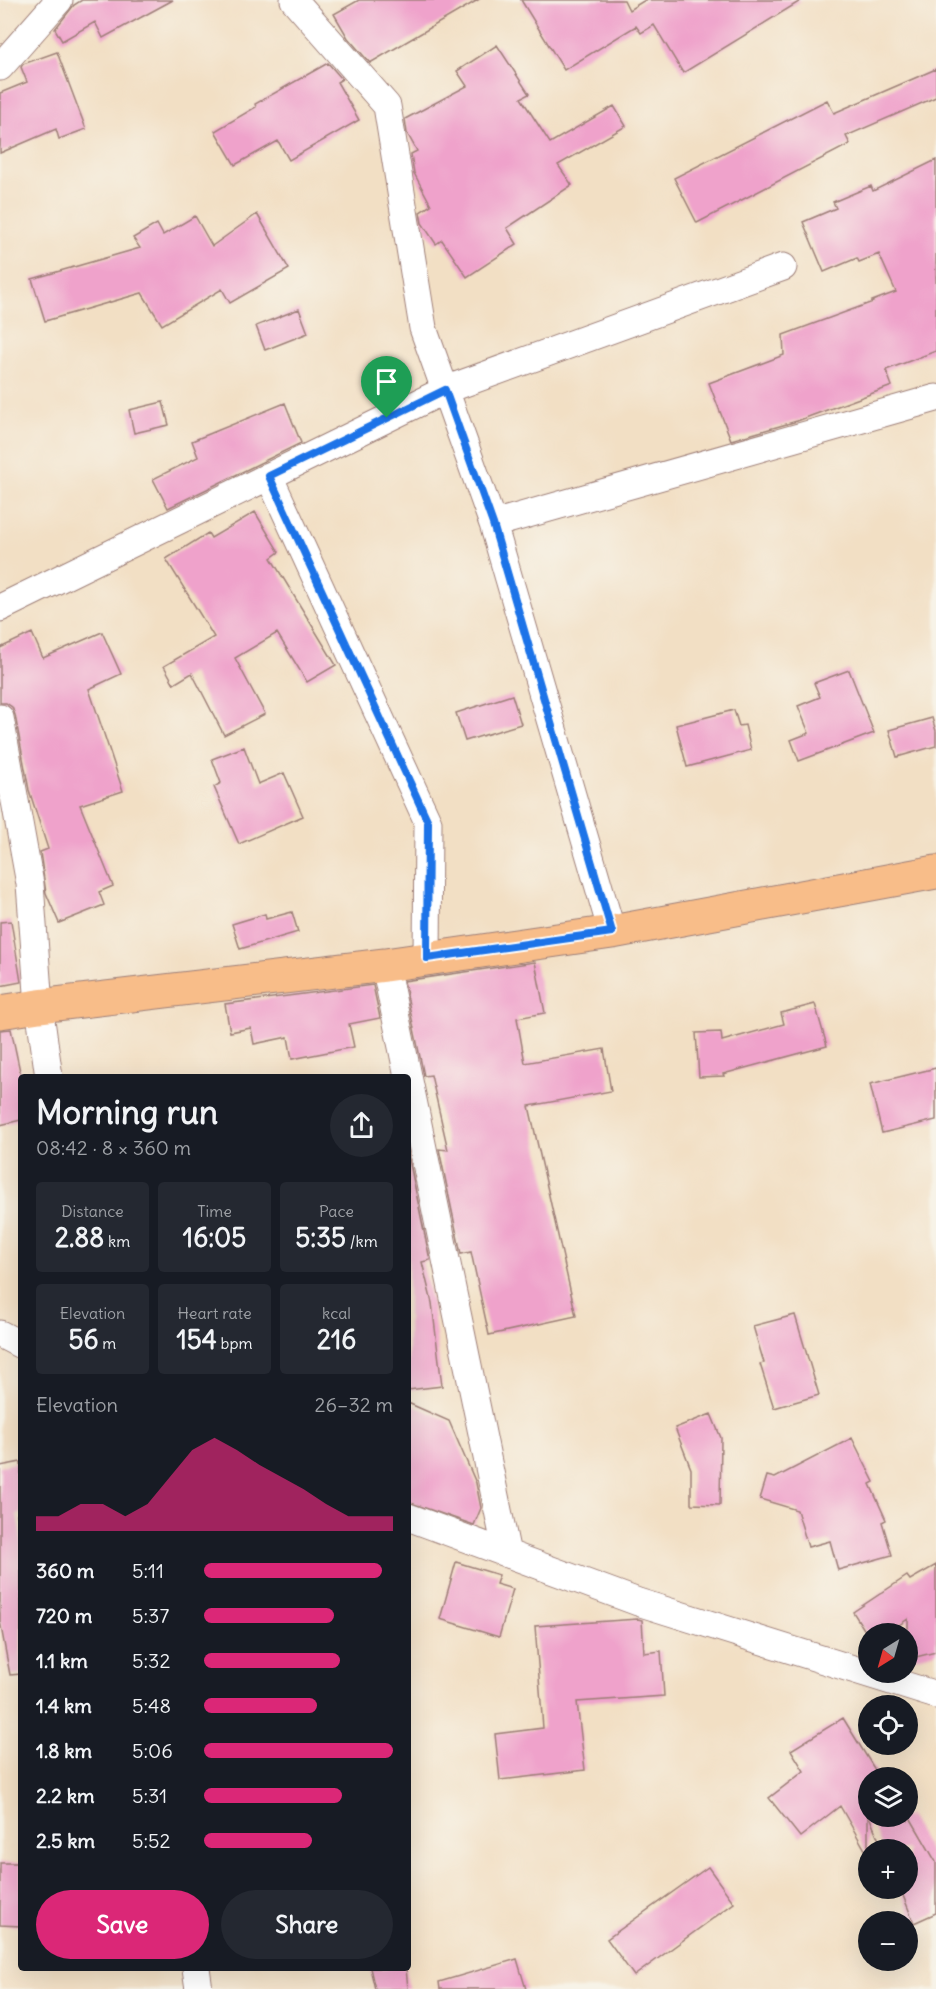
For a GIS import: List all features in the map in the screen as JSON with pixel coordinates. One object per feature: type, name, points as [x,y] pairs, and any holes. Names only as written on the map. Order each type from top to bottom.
[{"type":"main road","points":[[0,1012],[385,965],[612,932],[936,872]]},
{"type":"street","points":[[0,67],[58,0]]},
{"type":"street","points":[[294,0],[387,106],[423,328],[493,524],[612,932]]},
{"type":"street","points":[[0,608],[445,390],[783,267]]},
{"type":"street","points":[[493,524],[936,398]]},
{"type":"street","points":[[269,476],[428,822],[427,958]]},
{"type":"street","points":[[0,718],[30,884],[39,1006],[49,1074]]},
{"type":"street","points":[[385,965],[408,1074]]},
{"type":"street","points":[[411,1091],[507,1554]]},
{"type":"street","points":[[0,1334],[18,1343]]},
{"type":"street","points":[[411,1518],[638,1602],[936,1695]]},
{"type":"street","points":[[196,1971],[199,1989]]},
{"type":"building","points":[[82,0],[173,0],[103,38],[95,22],[62,41],[55,29],[74,5]]},
{"type":"building","points":[[359,0],[478,0],[370,63],[348,38],[334,14]]},
{"type":"building","points":[[521,0],[624,0],[629,10],[645,0],[802,0],[683,73],[654,25],[641,33],[636,26],[564,70]]},
{"type":"building","points":[[497,45],[529,94],[521,98],[550,143],[614,106],[626,126],[558,165],[572,185],[507,228],[517,244],[467,277],[442,240],[436,244],[422,223],[420,212],[431,205],[414,173],[411,154],[417,151],[407,133],[405,119],[467,86],[457,71]]},
{"type":"building","points":[[57,52],[86,129],[59,139],[56,129],[0,153],[0,93],[27,82],[21,67],[23,64]]},
{"type":"building","points":[[328,63],[342,79],[337,82],[359,120],[289,160],[278,141],[235,165],[215,131],[256,107],[255,104]]},
{"type":"building","points":[[936,69],[936,97],[846,136],[850,144],[697,223],[674,178],[827,100],[834,113]]},
{"type":"building","points":[[936,160],[936,351],[886,370],[892,386],[797,421],[731,440],[709,383],[784,355],[783,335],[896,292],[879,254],[859,262],[857,258],[824,272],[803,222],[836,208],[833,202],[871,186],[873,191]]},
{"type":"building","points":[[257,214],[289,269],[230,303],[222,289],[162,325],[142,293],[45,321],[32,279],[140,248],[133,238],[157,224],[163,235],[195,216],[212,246]]},
{"type":"building","points":[[299,309],[308,333],[265,350],[256,326]]},
{"type":"building","points":[[163,402],[169,425],[134,433],[129,410]]},
{"type":"building","points":[[285,403],[301,443],[168,508],[153,479],[198,457],[192,441]]},
{"type":"building","points":[[255,512],[279,552],[271,558],[336,665],[307,682],[277,633],[235,658],[265,714],[224,735],[192,673],[174,684],[164,666],[214,637],[166,559],[208,533],[211,538]]},
{"type":"building","points":[[102,632],[121,674],[89,689],[123,791],[80,805],[113,886],[99,892],[104,905],[59,923],[46,893],[40,852],[48,849],[29,790],[15,715],[12,707],[6,703],[0,703],[0,648],[32,633],[43,658]]},
{"type":"building","points":[[849,670],[874,733],[799,761],[791,740],[809,733],[798,706],[820,697],[814,683]]},
{"type":"building","points":[[512,695],[521,724],[465,741],[456,713]]},
{"type":"building","points":[[734,710],[739,726],[745,725],[751,750],[687,767],[676,725]]},
{"type":"building","points":[[932,718],[936,731],[936,746],[897,757],[889,730]]},
{"type":"building","points":[[244,747],[258,784],[284,773],[303,816],[239,844],[214,787],[221,783],[212,759]]},
{"type":"building","points":[[292,912],[298,932],[240,949],[232,924],[265,914],[266,919]]},
{"type":"building","points":[[11,921],[21,982],[0,986],[0,922]]},
{"type":"building","points":[[535,962],[545,1013],[517,1018],[525,1063],[604,1049],[611,1091],[529,1106],[576,1316],[489,1335],[471,1252],[461,1254],[439,1149],[448,1150],[431,1075],[424,1076],[404,981]]},
{"type":"building","points":[[373,985],[380,1018],[349,1024],[354,1047],[292,1059],[288,1037],[254,1044],[251,1028],[230,1032],[225,1004]]},
{"type":"building","points":[[815,1004],[827,1046],[723,1074],[724,1076],[699,1077],[696,1033],[721,1032],[722,1041],[784,1024],[781,1013]]},
{"type":"building","points":[[11,1029],[21,1074],[18,1074],[18,1121],[0,1125],[0,1030]]},
{"type":"building","points":[[936,1068],[936,1120],[882,1133],[870,1084]]},
{"type":"building","points":[[411,1168],[430,1260],[422,1262],[432,1303],[442,1386],[411,1390]]},
{"type":"building","points":[[795,1315],[819,1395],[774,1408],[760,1364],[764,1363],[753,1326]]},
{"type":"building","points":[[411,1404],[449,1421],[476,1483],[481,1508],[474,1525],[411,1503]]},
{"type":"building","points":[[711,1414],[721,1438],[720,1505],[691,1504],[691,1469],[675,1428]]},
{"type":"building","points":[[852,1438],[874,1482],[870,1484],[886,1520],[882,1522],[892,1555],[838,1570],[830,1541],[808,1547],[797,1510],[760,1499],[767,1476],[775,1478]]},
{"type":"building","points":[[18,1463],[18,1674],[10,1675],[0,1621],[0,1466]]},
{"type":"building","points":[[456,1562],[499,1575],[496,1584],[513,1589],[499,1637],[440,1619]]},
{"type":"building","points":[[936,1565],[936,1652],[918,1656],[918,1623],[908,1623],[908,1619],[902,1623],[860,1623],[853,1612],[907,1576],[910,1580]]},
{"type":"building","points":[[642,1620],[644,1653],[661,1651],[664,1696],[577,1702],[585,1770],[500,1780],[495,1734],[543,1728],[535,1626]]},
{"type":"building","points":[[843,1718],[858,1742],[858,1755],[866,1755],[873,1767],[858,1767],[858,1827],[868,1827],[868,1839],[859,1839],[840,1806],[800,1837],[769,1798],[804,1771],[791,1750]]},
{"type":"building","points":[[874,1827],[916,1827],[936,1862],[936,1913],[918,1921],[918,1911],[909,1911],[904,1899],[918,1899],[918,1839],[878,1839]]},
{"type":"building","points":[[0,1863],[18,1863],[18,1926],[0,1925]]},
{"type":"building","points":[[708,1867],[734,1903],[634,1976],[607,1939]]},
{"type":"building","points":[[517,1959],[526,1989],[440,1989],[439,1982]]},
{"type":"building","points":[[371,1971],[406,1971],[408,1989],[375,1989]]},
{"type":"route","points":[[445,390],[493,524],[612,932],[427,958],[428,822],[269,476],[387,418],[445,390]]}]
